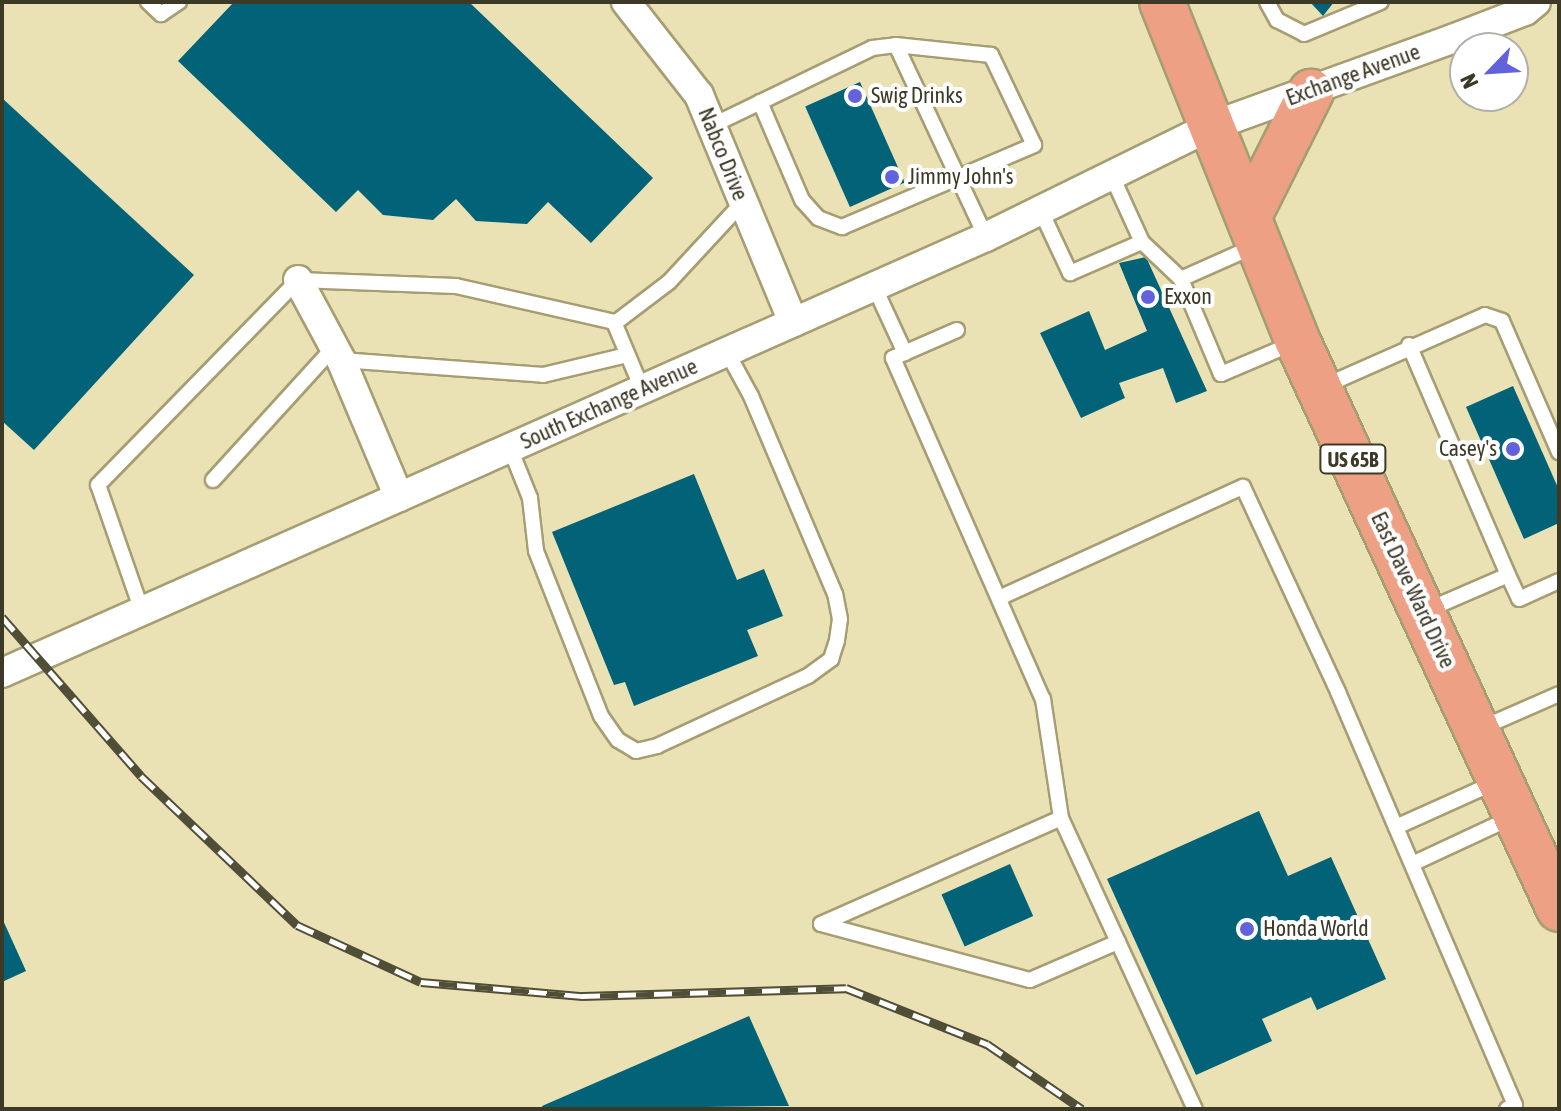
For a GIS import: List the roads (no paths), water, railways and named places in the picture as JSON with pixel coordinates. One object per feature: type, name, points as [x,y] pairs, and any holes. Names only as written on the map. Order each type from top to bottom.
[{"type":"main road","name":"East Dave Ward Drive","points":[[1162,2],[1298,342],[1508,798],[1553,882]]},
{"type":"main road","points":[[1255,230],[1311,92]]},
{"type":"street","name":"Nabco Drive","points":[[626,2],[699,95],[793,322]]},
{"type":"street","name":"Exchange Avenue","points":[[1212,126],[1311,92],[1502,10],[1536,2]]},
{"type":"street","name":"South Exchange Avenue","points":[[2,673],[986,237],[1212,126]]},
{"type":"street","points":[[298,280],[337,353],[399,497]]},
{"type":"lane","points":[[148,2],[161,14],[179,2]]},
{"type":"lane","points":[[1269,3],[1277,20],[1304,34],[1381,2]]},
{"type":"lane","points":[[711,126],[760,102],[872,48],[896,45],[991,55],[1034,145],[959,180],[842,227],[818,218],[802,200],[760,102]]},
{"type":"lane","points":[[896,45],[986,237]]},
{"type":"lane","points":[[1111,174],[1142,242],[1181,279],[1221,374],[1298,342]]},
{"type":"lane","points":[[615,323],[669,282],[743,202]]},
{"type":"lane","points":[[1040,209],[1070,273],[1142,242]]},
{"type":"lane","points":[[1181,279],[1255,230]]},
{"type":"lane","points":[[142,611],[98,485],[298,280],[456,286],[615,323]]},
{"type":"lane","points":[[874,286],[905,353]]},
{"type":"lane","points":[[1320,388],[1409,345],[1468,319],[1485,315],[1502,321],[1559,452]]},
{"type":"lane","points":[[615,323],[642,389]]},
{"type":"lane","points":[[957,330],[893,358],[1043,699],[1061,818],[1195,1109]]},
{"type":"lane","points":[[1409,345],[1519,599],[1559,581]]},
{"type":"lane","points":[[510,448],[530,498],[536,551],[601,716],[618,740],[636,751],[657,746],[808,676],[831,659],[837,640],[840,619],[835,594],[758,410],[727,352]]},
{"type":"lane","points":[[213,480],[337,353],[543,375],[627,355]]},
{"type":"lane","points":[[999,598],[1243,487],[1396,827],[1515,1105],[1507,1109]]},
{"type":"lane","points":[[1424,611],[1508,575]]},
{"type":"lane","points":[[1477,730],[1559,694]]},
{"type":"lane","points":[[1396,827],[1508,798]]},
{"type":"lane","points":[[1412,864],[1508,798]]},
{"type":"lane","points":[[1061,818],[821,924],[1030,980],[1118,942]]},
{"type":"railway","points":[[2,617],[141,776],[297,925],[421,982],[582,996],[846,988],[987,1044],[1082,1109]]},
{"type":"place","name":"Swig Drinks","points":[[855,96]]},
{"type":"place","name":"Jimmy John's","points":[[892,177]]},
{"type":"place","name":"Exxon","points":[[1148,297]]},
{"type":"place","name":"Casey's","points":[[1513,449]]},
{"type":"place","name":"Honda World","points":[[1247,929]]}]
